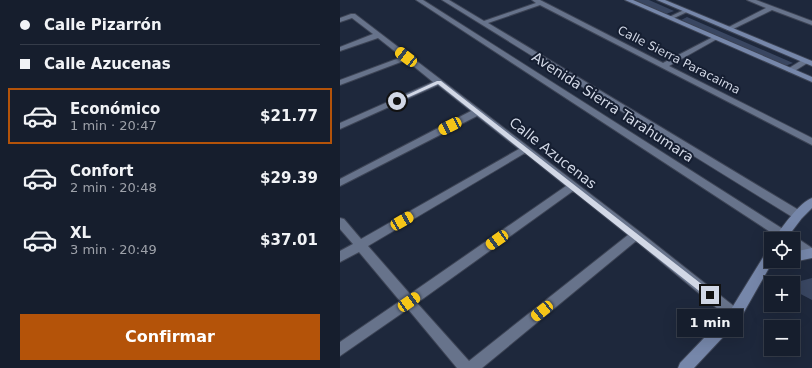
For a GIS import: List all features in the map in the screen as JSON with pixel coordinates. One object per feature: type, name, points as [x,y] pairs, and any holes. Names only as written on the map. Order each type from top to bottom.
[{"type":"street","points":[[422,2],[435,0]]},
{"type":"street","name":"Avenida Sierra Tarahumara","points":[[445,0],[798,215]]},
{"type":"street","points":[[628,0],[812,80]]},
{"type":"street","points":[[660,0],[809,63]]},
{"type":"street","points":[[750,0],[812,23]]},
{"type":"street","name":"Avenida Sierra Tarahumara","points":[[422,2],[776,232]]},
{"type":"street","points":[[483,23],[538,2]]},
{"type":"street","name":"Calle Sierra Paracaima","points":[[538,2],[812,142]]},
{"type":"street","points":[[728,29],[772,8]]},
{"type":"street","points":[[670,18],[686,11]]},
{"type":"street","name":"Calle Azucenas","points":[[340,20],[353,15],[636,235],[735,315]]},
{"type":"street","points":[[340,49],[378,35]]},
{"type":"street","points":[[663,66],[715,38]]},
{"type":"street","points":[[340,83],[406,57]]},
{"type":"street","points":[[790,70],[809,63]]},
{"type":"street","points":[[340,126],[439,82]]},
{"type":"street","points":[[340,183],[478,112]]},
{"type":"street","points":[[340,257],[526,150]]},
{"type":"street","points":[[340,350],[573,186]]},
{"type":"street","points":[[787,232],[798,215],[812,202]]},
{"type":"street","points":[[340,222],[466,368]]},
{"type":"street","points":[[472,368],[636,235]]},
{"type":"street","points":[[800,245],[812,253]]},
{"type":"street","points":[[800,256],[812,253]]},
{"type":"street","points":[[685,368],[735,315],[764,268]]},
{"type":"shaded area","points":[[634,0],[649,0],[674,11],[666,14]]},
{"type":"shaded area","points":[[687,17],[793,63],[785,66],[681,20]]},
{"type":"shaded area","points":[[812,278],[812,300],[800,294],[800,281]]},
{"type":"route","points":[[397,101],[439,82],[636,235],[710,295]]}]
